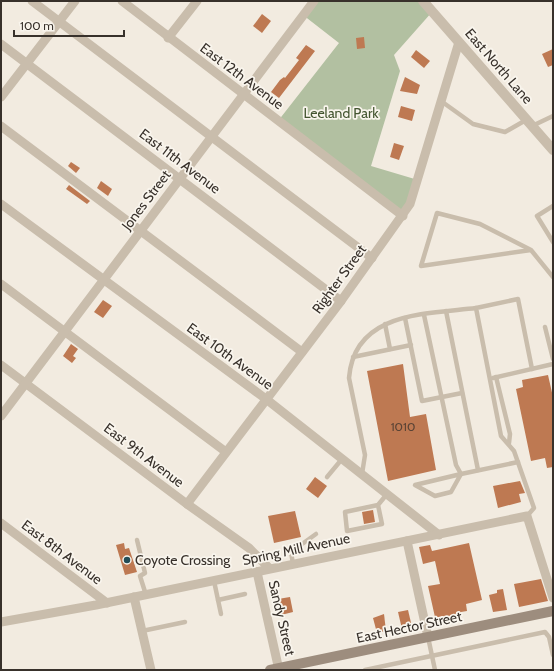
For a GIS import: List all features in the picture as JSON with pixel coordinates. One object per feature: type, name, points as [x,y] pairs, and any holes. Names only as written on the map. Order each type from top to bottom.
[{"type":"main road","name":"East Hector Street","points":[[276,669],[553,611]]},
{"type":"street","points":[[32,1],[372,258]]},
{"type":"street","points":[[1,97],[75,1]]},
{"type":"street","name":"East 12th Avenue","points":[[122,1],[168,38],[403,216]]},
{"type":"street","points":[[168,38],[197,1]]},
{"type":"street","name":"Jones Street","points":[[1,416],[314,1]]},
{"type":"street","name":"East North Lane","points":[[423,1],[553,150]]},
{"type":"street","name":"Righter Street","points":[[186,504],[341,301],[403,216],[414,192],[459,42]]},
{"type":"street","name":"East 11th Avenue","points":[[1,44],[341,301]]},
{"type":"street","points":[[1,126],[302,352]]},
{"type":"street","name":"East 10th Avenue","points":[[1,204],[266,399],[438,535]]},
{"type":"street","points":[[1,284],[226,452]]},
{"type":"street","name":"East 9th Avenue","points":[[1,365],[186,504],[249,548],[269,568]]},
{"type":"street","points":[[527,516],[553,598]]},
{"type":"street","name":"Spring Mill Avenue","points":[[1,622],[107,603],[257,572],[269,568],[527,516]]},
{"type":"street","name":"East 8th Avenue","points":[[1,523],[107,603]]},
{"type":"street","points":[[407,541],[428,637]]},
{"type":"street","name":"Sandy Street","points":[[257,572],[276,669]]},
{"type":"street","points":[[134,597],[151,670]]},
{"type":"lane","points":[[441,101],[473,124],[505,132],[553,116]]},
{"type":"lane","points":[[553,206],[537,216],[553,242]]},
{"type":"lane","points":[[531,250],[421,266],[437,213],[480,224],[531,250],[553,277]]},
{"type":"lane","points":[[362,474],[365,455],[349,378],[355,350],[378,327],[394,319],[476,308],[518,299],[532,369]]},
{"type":"lane","points":[[476,308],[501,436],[509,443],[518,462],[534,508],[527,516]]},
{"type":"lane","points":[[446,312],[478,470]]},
{"type":"lane","points":[[424,315],[456,465],[461,474]]},
{"type":"lane","points":[[405,318],[422,401],[462,393]]},
{"type":"lane","points":[[385,324],[390,349]]},
{"type":"lane","points":[[545,327],[553,359]]},
{"type":"lane","points":[[353,357],[410,345]]},
{"type":"lane","points":[[490,379],[553,364]]},
{"type":"lane","points":[[496,377],[510,434],[509,443]]},
{"type":"lane","points":[[327,477],[342,459]]},
{"type":"lane","points":[[461,474],[451,492],[435,496],[415,485],[461,474],[478,470],[518,462]]},
{"type":"lane","points":[[378,505],[382,524],[348,531],[345,512],[378,505],[387,494]]},
{"type":"lane","points":[[293,564],[291,552],[316,534]]},
{"type":"lane","points":[[137,540],[146,573],[140,576],[146,595]]},
{"type":"lane","points":[[214,581],[221,614]]},
{"type":"lane","points":[[218,600],[245,594]]},
{"type":"lane","points":[[142,631],[185,622]]},
{"type":"lane","points":[[365,670],[545,632],[549,637],[553,655]]},
{"type":"lane","points":[[428,637],[435,670]]},
{"type":"green space","name":"Leeland Park","points":[[314,1],[423,1],[432,12],[394,55],[400,71],[371,166],[418,180],[403,216],[278,121],[339,43],[303,15]]},
{"type":"building","points":[[262,14],[271,21],[262,33],[253,26]]},
{"type":"building","points":[[364,37],[365,48],[357,49],[356,38]]},
{"type":"building","points":[[306,45],[315,51],[279,98],[271,92],[280,80],[284,77],[285,78],[299,60],[296,58]]},
{"type":"building","points":[[553,49],[553,65],[548,67],[542,54]]},
{"type":"building","points":[[416,50],[430,61],[424,68],[411,57]]},
{"type":"building","points":[[405,77],[420,85],[417,94],[400,91]]},
{"type":"building","points":[[401,106],[415,110],[412,121],[398,117]]},
{"type":"building","points":[[394,143],[404,146],[399,160],[390,157]]},
{"type":"building","points":[[71,162],[80,168],[76,173],[68,166]]},
{"type":"building","points":[[101,181],[112,189],[108,196],[97,188]]},
{"type":"building","points":[[69,185],[90,201],[87,204],[66,189]]},
{"type":"building","points":[[103,300],[112,306],[103,318],[94,312]]},
{"type":"building","points":[[71,344],[78,349],[73,356],[76,358],[72,363],[63,356]]},
{"type":"building","points":[[403,364],[410,417],[426,414],[436,470],[388,481],[367,371]]},
{"type":"building","points":[[548,375],[553,397],[553,467],[547,468],[545,458],[531,461],[516,389],[523,387],[522,380]]},
{"type":"building","points":[[315,477],[327,486],[318,498],[306,489]]},
{"type":"building","points":[[520,481],[525,493],[519,494],[521,502],[498,508],[493,486]]},
{"type":"building","points":[[373,510],[375,522],[364,524],[362,512]]},
{"type":"building","points":[[295,511],[301,537],[274,543],[268,516]]},
{"type":"building","name":"Coyote Crossing","points":[[124,543],[125,549],[129,548],[137,572],[125,575],[116,545]]},
{"type":"building","points":[[469,543],[482,600],[466,604],[467,611],[461,612],[462,616],[457,618],[458,621],[437,626],[428,586],[440,584],[435,561],[423,564],[419,547],[430,545],[432,551]]},
{"type":"building","points":[[541,579],[548,601],[519,607],[514,584]]},
{"type":"building","points":[[503,589],[507,610],[493,612],[489,595],[497,593],[497,590]]},
{"type":"building","points":[[290,597],[293,612],[281,615],[278,599]]},
{"type":"building","points":[[408,610],[412,627],[402,629],[398,612]]},
{"type":"building","points":[[384,614],[386,631],[377,633],[373,618]]},
{"type":"place","name":"Coyote Crossing","points":[[127,560]]}]
